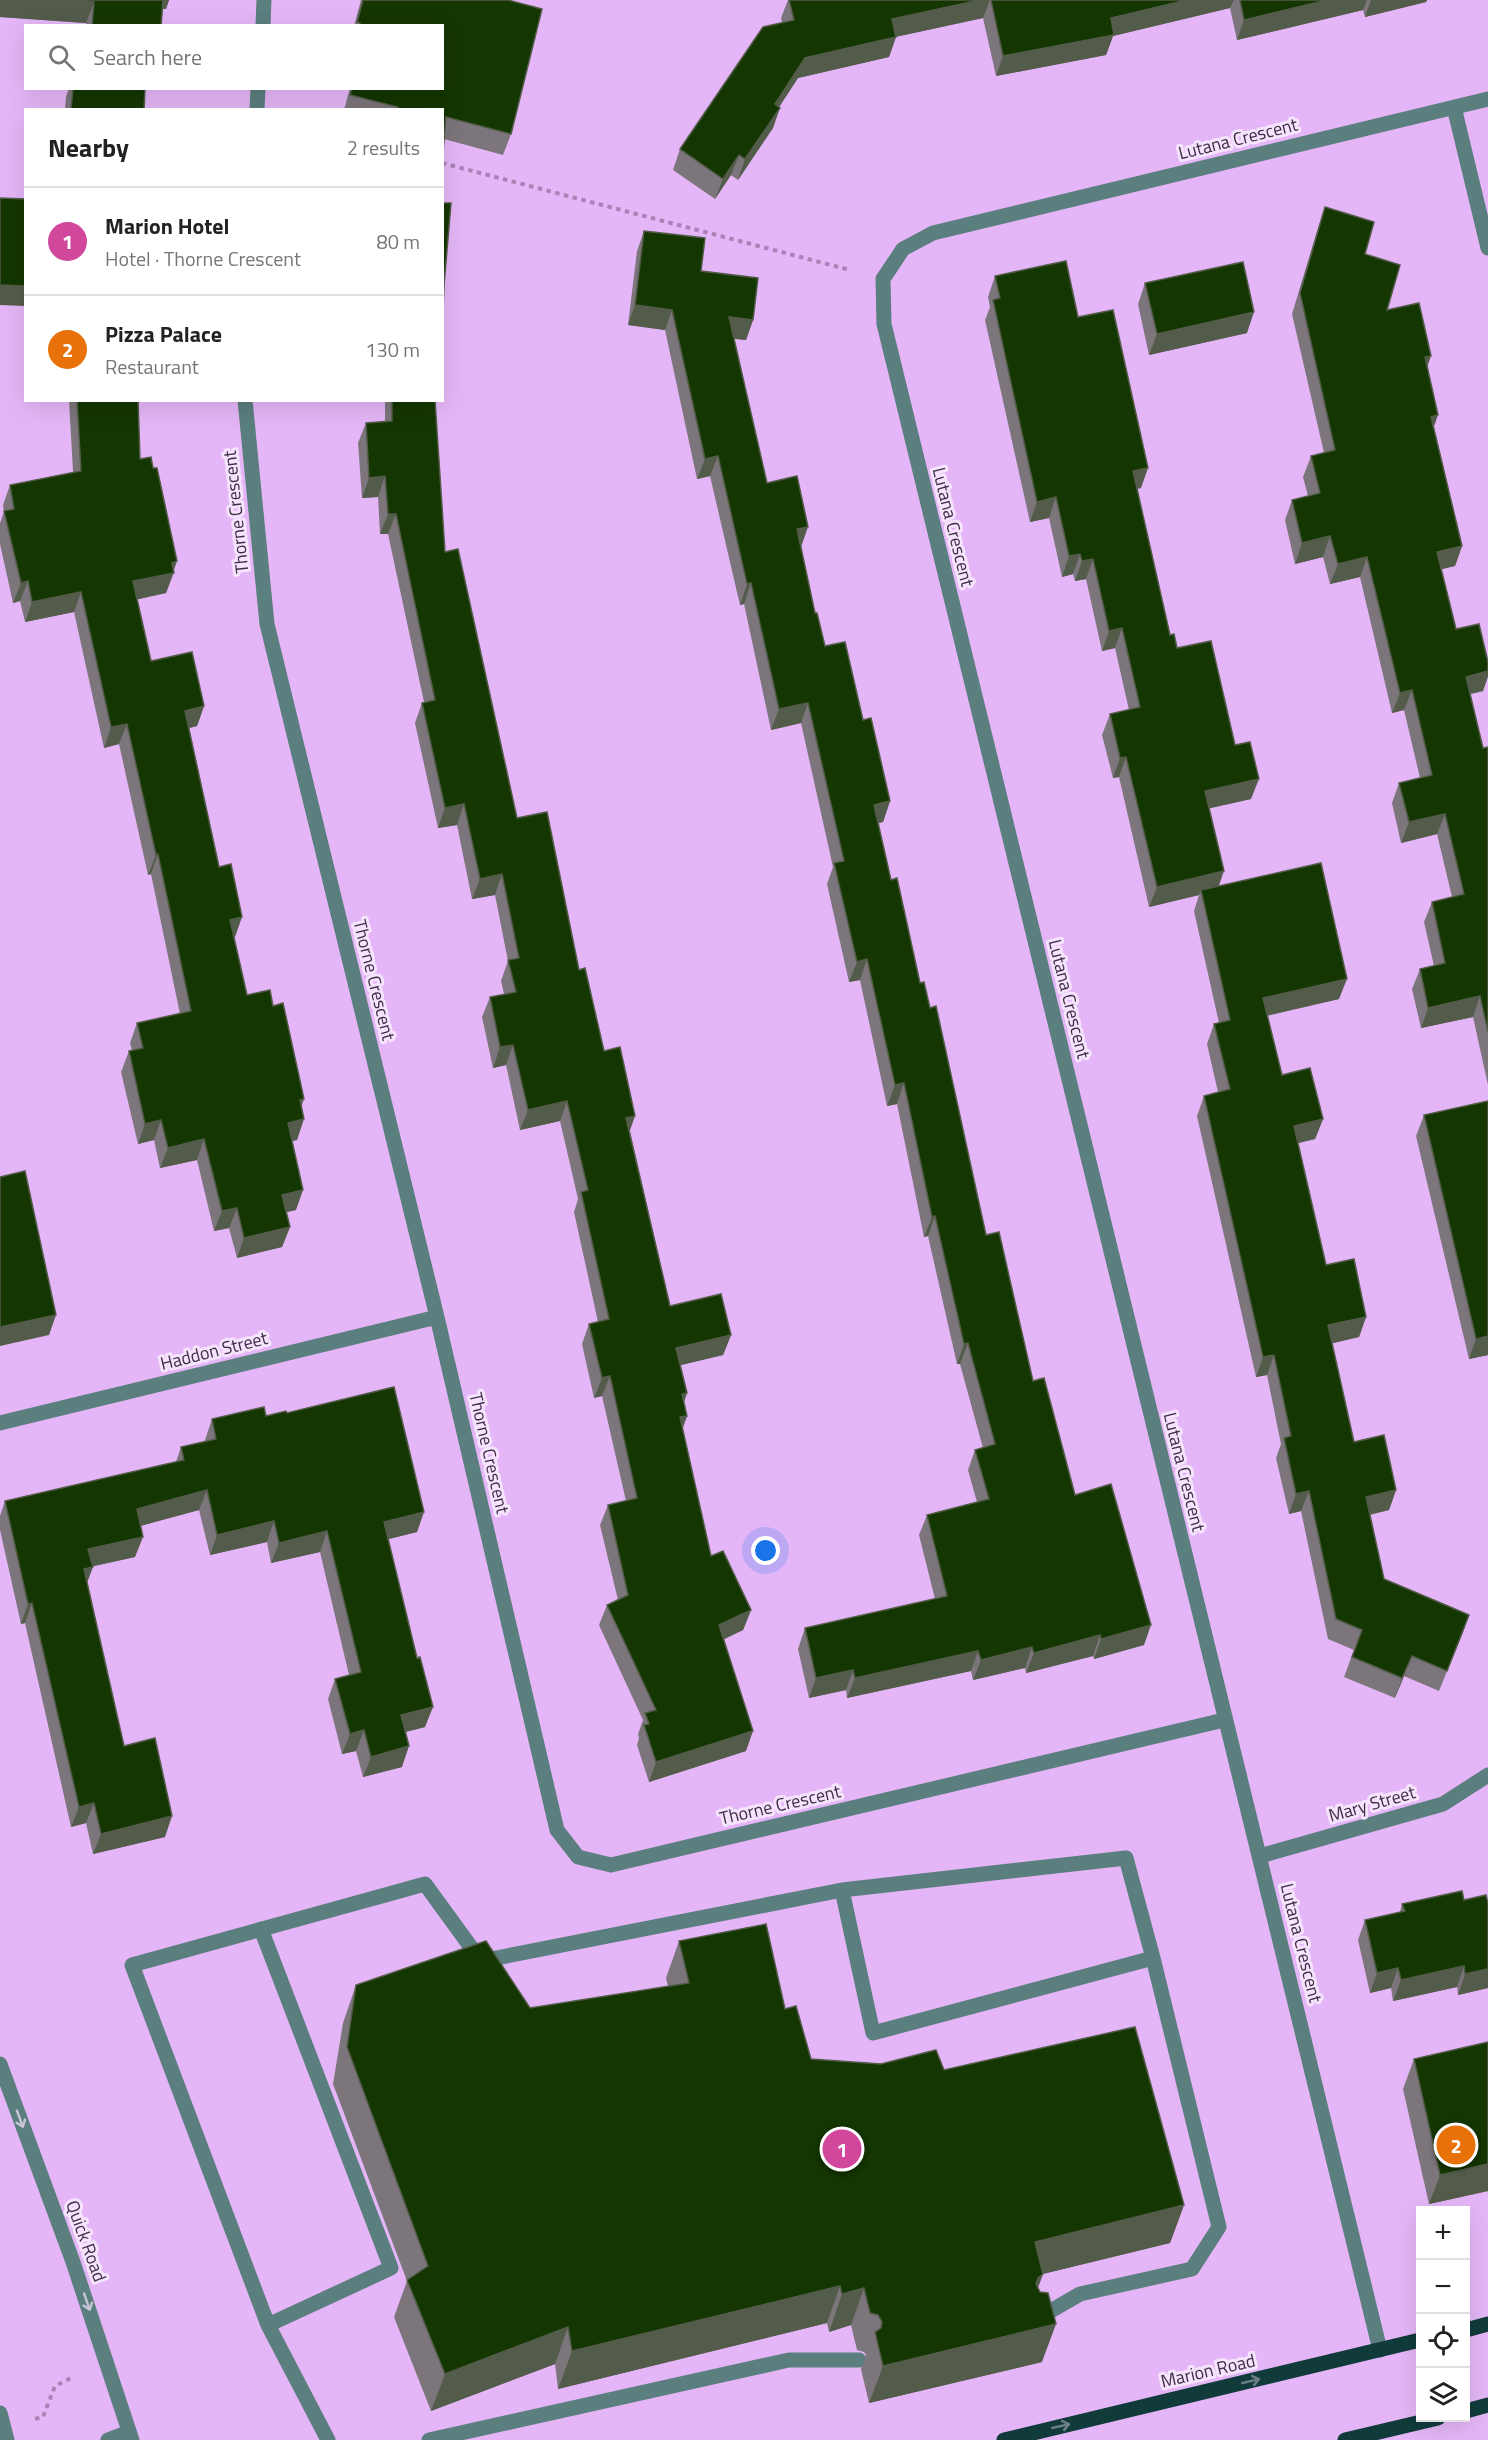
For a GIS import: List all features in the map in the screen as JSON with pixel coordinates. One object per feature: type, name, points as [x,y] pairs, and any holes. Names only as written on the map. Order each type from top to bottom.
[{"type":"main road","points":[[1470,2329],[1488,2324]]},
{"type":"main road","name":"Marion Road","points":[[1004,2440],[1416,2341]]},
{"type":"main road","points":[[1470,2410],[1488,2405]]},
{"type":"main road","points":[[1345,2440],[1421,2422]]},
{"type":"street","points":[[263,24],[264,0]]},
{"type":"street","points":[[257,108],[258,90]]},
{"type":"street","name":"Lutana Crescent","points":[[1380,2350],[884,324],[883,279],[903,249],[933,233],[1488,99]]},
{"type":"street","points":[[1454,107],[1488,248]]},
{"type":"street","name":"Thorne Crescent","points":[[245,402],[267,624],[437,1317],[557,1830],[578,1857],[611,1865],[1224,1720]]},
{"type":"street","name":"Haddon Street","points":[[0,1422],[437,1317]]},
{"type":"street","name":"Mary Street","points":[[1260,1856],[1443,1804],[1488,1775]]},
{"type":"street","points":[[328,2440],[268,2325],[132,1965],[425,1884],[481,1961],[842,1890],[1126,1858],[1219,2227],[1192,2269],[1080,2294],[1032,2321]]},
{"type":"street","points":[[842,1890],[873,2033],[1153,1958]]},
{"type":"street","points":[[261,1929],[392,2268],[268,2325]]},
{"type":"street","name":"Quick Road","points":[[0,2064],[73,2262],[130,2437],[108,2440]]},
{"type":"street","points":[[429,2440],[789,2360],[859,2360]]},
{"type":"street","points":[[0,2412],[7,2440]]},
{"type":"path","points":[[444,163],[883,279]]},
{"type":"path","points":[[26,2422],[43,2417],[55,2386],[73,2377]]},
{"type":"building","points":[[53,0],[163,0],[161,24],[92,24],[94,2]]},
{"type":"building","points":[[363,0],[508,0],[542,9],[511,134],[446,117],[444,140],[444,108],[398,108],[350,95],[351,90],[444,90],[444,24],[360,24],[357,22]]},
{"type":"building","points":[[789,0],[980,0],[892,19],[896,37],[805,58],[775,104],[780,108],[745,159],[739,155],[723,179],[680,149],[763,27],[794,20]]},
{"type":"building","points":[[991,0],[1187,0],[1111,18],[1114,35],[1003,56]]},
{"type":"building","points":[[1240,0],[1327,0],[1244,20]]},
{"type":"building","points":[[73,90],[145,90],[144,108],[71,108]]},
{"type":"building","points":[[0,198],[24,199],[24,286],[0,285]]},
{"type":"building","points":[[444,203],[451,203],[444,285]]},
{"type":"building","points":[[1325,207],[1374,222],[1365,254],[1400,265],[1387,310],[1419,303],[1431,356],[1425,357],[1438,415],[1431,417],[1462,546],[1437,552],[1456,629],[1479,624],[1488,662],[1488,671],[1466,677],[1483,748],[1488,747],[1488,1032],[1480,996],[1428,1008],[1420,969],[1445,963],[1432,902],[1464,894],[1445,814],[1409,822],[1399,783],[1432,775],[1412,690],[1400,693],[1367,557],[1338,564],[1330,536],[1302,543],[1292,500],[1320,493],[1311,456],[1335,450],[1300,293]]},
{"type":"building","points":[[644,231],[705,238],[701,271],[758,278],[753,320],[729,317],[767,483],[797,476],[808,527],[797,529],[815,613],[817,613],[825,646],[845,642],[863,720],[871,718],[890,801],[874,805],[891,880],[897,878],[920,983],[924,982],[930,1008],[936,1006],[986,1235],[999,1232],[1033,1381],[1044,1378],[1075,1495],[1111,1484],[1151,1625],[1101,1639],[1100,1635],[1034,1653],[1032,1647],[981,1660],[978,1651],[855,1678],[853,1670],[816,1678],[805,1628],[947,1596],[927,1515],[989,1499],[975,1450],[995,1444],[968,1343],[964,1344],[935,1216],[932,1217],[904,1083],[895,1085],[867,959],[857,962],[834,863],[844,861],[808,703],[779,709],[751,583],[747,584],[718,456],[705,459],[672,310],[635,305]]},
{"type":"building","points":[[1066,261],[1078,317],[1113,310],[1148,468],[1133,471],[1170,635],[1174,634],[1177,648],[1211,641],[1235,745],[1250,742],[1259,779],[1205,791],[1224,871],[1157,887],[1126,757],[1120,758],[1110,714],[1140,707],[1122,628],[1109,631],[1093,559],[1082,561],[1080,554],[1069,556],[1056,497],[1037,502],[993,300],[1000,298],[995,276]]},
{"type":"building","points":[[1243,262],[1254,312],[1157,334],[1145,283]]},
{"type":"building","points":[[77,402],[138,402],[140,459],[151,457],[153,468],[157,468],[177,561],[172,563],[174,573],[133,581],[151,661],[192,652],[204,706],[185,711],[219,867],[231,864],[242,917],[230,920],[247,995],[270,990],[273,1006],[283,1003],[304,1099],[300,1100],[304,1119],[288,1123],[303,1190],[282,1195],[290,1227],[244,1238],[237,1208],[222,1211],[204,1139],[168,1148],[161,1120],[145,1124],[129,1051],[143,1048],[137,1023],[191,1011],[158,854],[156,855],[127,724],[111,727],[81,592],[32,602],[28,581],[21,583],[4,511],[14,509],[10,485],[81,471]]},
{"type":"building","points":[[392,402],[435,402],[445,552],[458,549],[517,818],[547,812],[579,970],[585,968],[604,1051],[620,1047],[635,1116],[626,1118],[670,1306],[721,1294],[731,1335],[676,1348],[687,1393],[682,1394],[687,1416],[680,1417],[711,1556],[723,1551],[751,1610],[719,1625],[753,1731],[656,1762],[644,1725],[649,1724],[645,1713],[656,1710],[607,1605],[628,1595],[608,1505],[637,1498],[610,1376],[602,1378],[589,1324],[609,1319],[581,1192],[588,1190],[567,1101],[528,1110],[513,1045],[500,1047],[490,997],[516,992],[508,960],[519,958],[502,874],[480,879],[464,804],[445,808],[422,703],[435,700],[396,514],[388,514],[385,476],[369,478],[366,423],[392,421]]},
{"type":"building","points":[[1321,863],[1347,979],[1263,998],[1282,1075],[1310,1068],[1323,1119],[1294,1126],[1326,1265],[1354,1259],[1366,1317],[1328,1325],[1354,1442],[1384,1435],[1396,1490],[1366,1497],[1384,1579],[1469,1615],[1447,1671],[1412,1656],[1402,1678],[1352,1657],[1362,1630],[1336,1619],[1309,1491],[1296,1494],[1284,1438],[1291,1436],[1274,1355],[1263,1357],[1204,1096],[1230,1089],[1214,1024],[1230,1020],[1201,890]]},
{"type":"building","points":[[1488,1101],[1488,1336],[1476,1339],[1424,1115]]},
{"type":"building","points":[[25,1171],[56,1315],[0,1327],[0,1177]]},
{"type":"building","points":[[394,1387],[424,1512],[384,1522],[417,1658],[420,1657],[433,1707],[401,1715],[409,1746],[371,1757],[364,1730],[350,1734],[335,1679],[361,1672],[327,1531],[279,1543],[274,1521],[217,1535],[207,1490],[137,1509],[143,1537],[88,1549],[93,1567],[84,1569],[124,1746],[155,1738],[172,1816],[101,1834],[94,1803],[79,1807],[32,1603],[28,1604],[5,1501],[184,1460],[181,1447],[216,1439],[212,1419],[264,1407],[266,1416],[286,1411],[287,1413]]},
{"type":"building","points":[[1462,1891],[1464,1900],[1486,1895],[1488,1969],[1465,1974],[1464,1966],[1401,1980],[1398,1968],[1377,1973],[1365,1920],[1405,1911],[1402,1904]]},
{"type":"building","points":[[766,1924],[785,2009],[796,2006],[811,2059],[881,2064],[936,2050],[944,2070],[1135,2027],[1184,2205],[1035,2242],[1043,2274],[1038,2278],[1036,2284],[1040,2292],[1048,2293],[1056,2324],[883,2366],[875,2332],[881,2328],[882,2322],[878,2315],[870,2313],[864,2288],[842,2294],[840,2286],[572,2351],[568,2327],[445,2374],[407,2280],[428,2266],[347,2047],[356,1985],[486,1941],[530,2008],[689,1983],[679,1941]]},
{"type":"building","points":[[1488,2042],[1488,2164],[1440,2175],[1414,2059]]},
{"type":"place","name":"Pizza Palace","points":[[1456,2145]]},
{"type":"place","name":"Marion Hotel","points":[[842,2149]]}]
